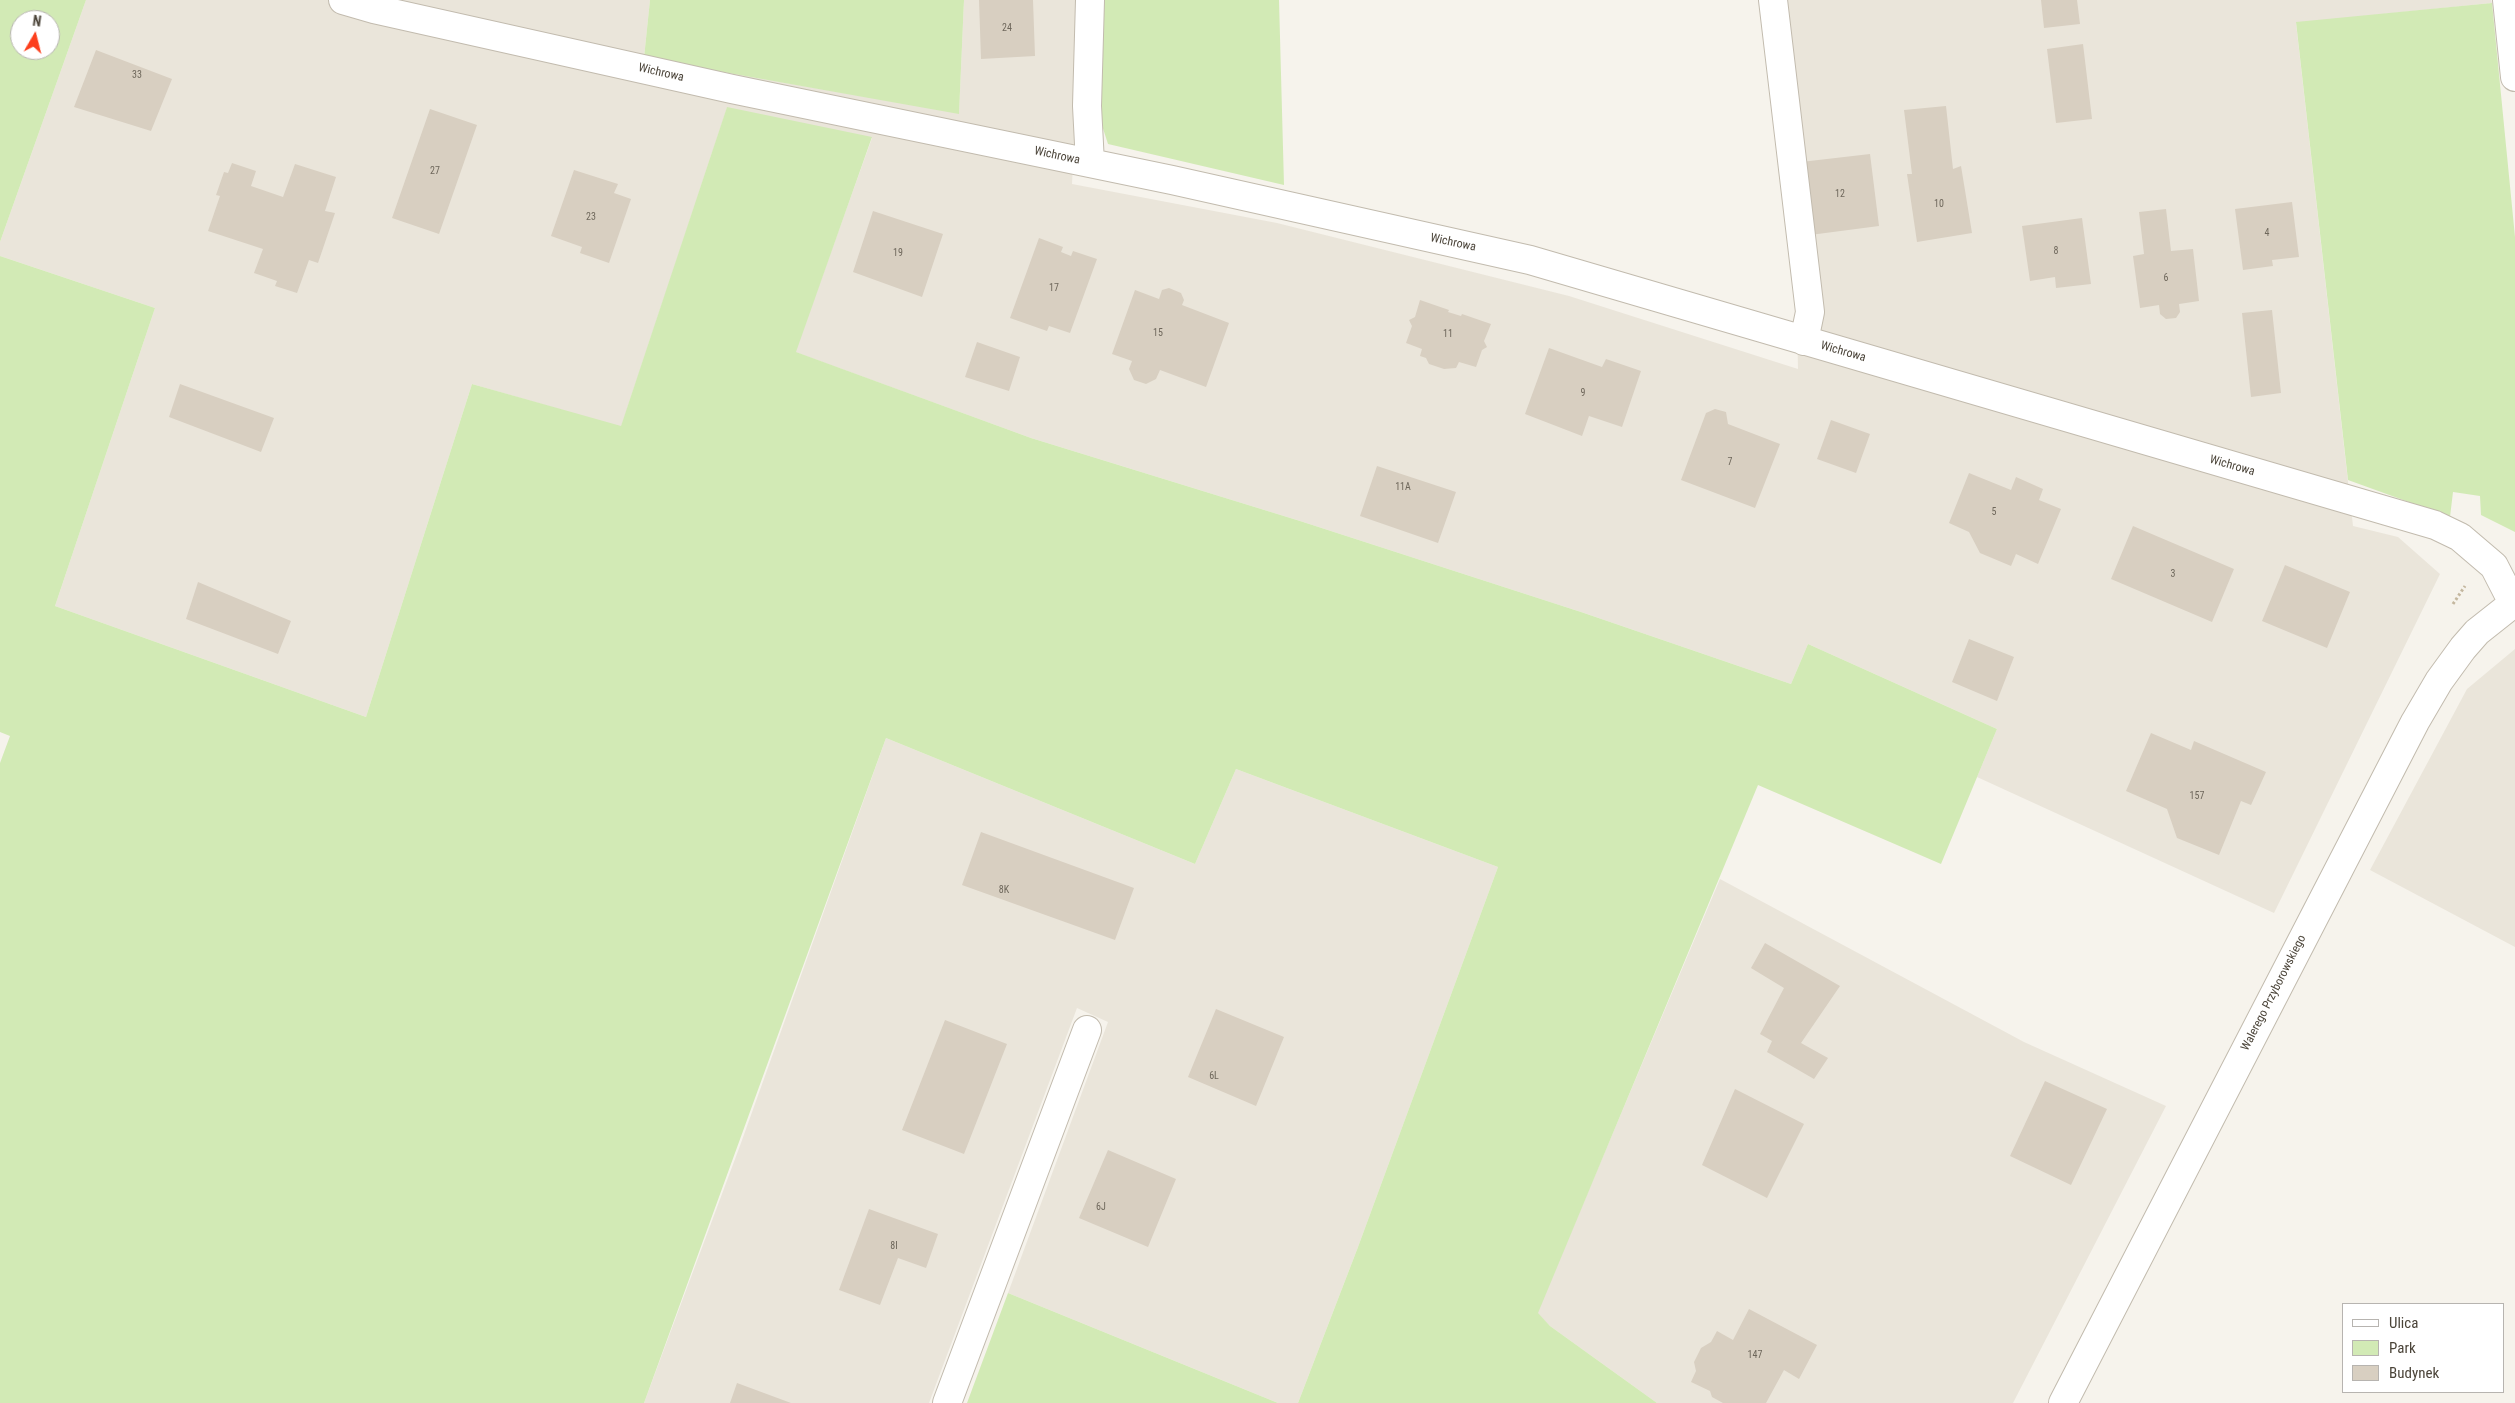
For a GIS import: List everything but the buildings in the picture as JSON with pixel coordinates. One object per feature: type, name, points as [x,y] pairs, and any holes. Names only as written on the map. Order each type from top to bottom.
[{"type":"street","name":"Wichrowa","points":[[343,0],[383,11],[722,87],[1090,163],[1530,260],[2435,525],[2460,537],[2494,566],[2514,603]]},
{"type":"street","points":[[1090,0],[1087,106],[1090,163]]},
{"type":"street","points":[[1773,0],[1810,312],[1804,341]]},
{"type":"street","points":[[2507,0],[2515,77]]},
{"type":"street","name":"Walerego Przyborowskiego","points":[[2063,1403],[2415,722],[2439,681],[2463,648],[2477,632],[2514,603]]},
{"type":"street","points":[[947,1403],[1087,1030]]},
{"type":"shaded area","points":[[86,0],[650,0],[644,58],[959,113],[964,0],[1081,0],[1072,184],[1277,223],[1569,296],[1798,369],[1797,319],[1759,0],[2491,0],[2492,3],[2296,23],[2353,526],[2398,537],[2440,574],[2274,913],[1977,777],[1997,729],[1808,644],[1791,684],[1581,612],[1300,521],[1031,438],[795,352],[872,138],[727,108],[621,427],[472,384],[366,717],[55,606],[155,308],[0,256],[0,242]]},
{"type":"shaded area","points":[[2515,649],[2515,947],[2370,870],[2467,689]]},
{"type":"shaded area","points":[[886,738],[1195,864],[1236,769],[1498,867],[1358,1247],[1298,1403],[1278,1403],[1008,1293],[1108,1022],[1077,1008],[929,1403],[644,1403],[741,1143]]},
{"type":"shaded area","points":[[1720,879],[2024,1042],[2166,1106],[2013,1403],[1657,1403],[1550,1326],[1537,1313]]},
{"type":"green space","points":[[0,0],[86,0],[0,242]]},
{"type":"green space","points":[[650,0],[964,0],[959,114],[644,58]]},
{"type":"green space","points":[[1098,0],[1279,0],[1284,185],[1108,144],[1097,110]]},
{"type":"green space","points":[[2492,3],[2515,237],[2515,532],[2481,515],[2480,496],[2453,492],[2450,517],[2348,480],[2296,22]]},
{"type":"green space","points":[[727,107],[872,137],[796,352],[1031,438],[1300,521],[1581,612],[1791,684],[1808,644],[1997,729],[1941,864],[1758,785],[1538,1313],[1550,1326],[1657,1403],[1298,1403],[1358,1247],[1498,867],[1236,769],[1195,864],[886,738],[644,1403],[0,1403],[0,763],[10,736],[0,732],[0,256],[155,308],[55,606],[366,717],[472,384],[621,426]]},
{"type":"green space","points":[[1008,1293],[1278,1403],[967,1403]]}]
